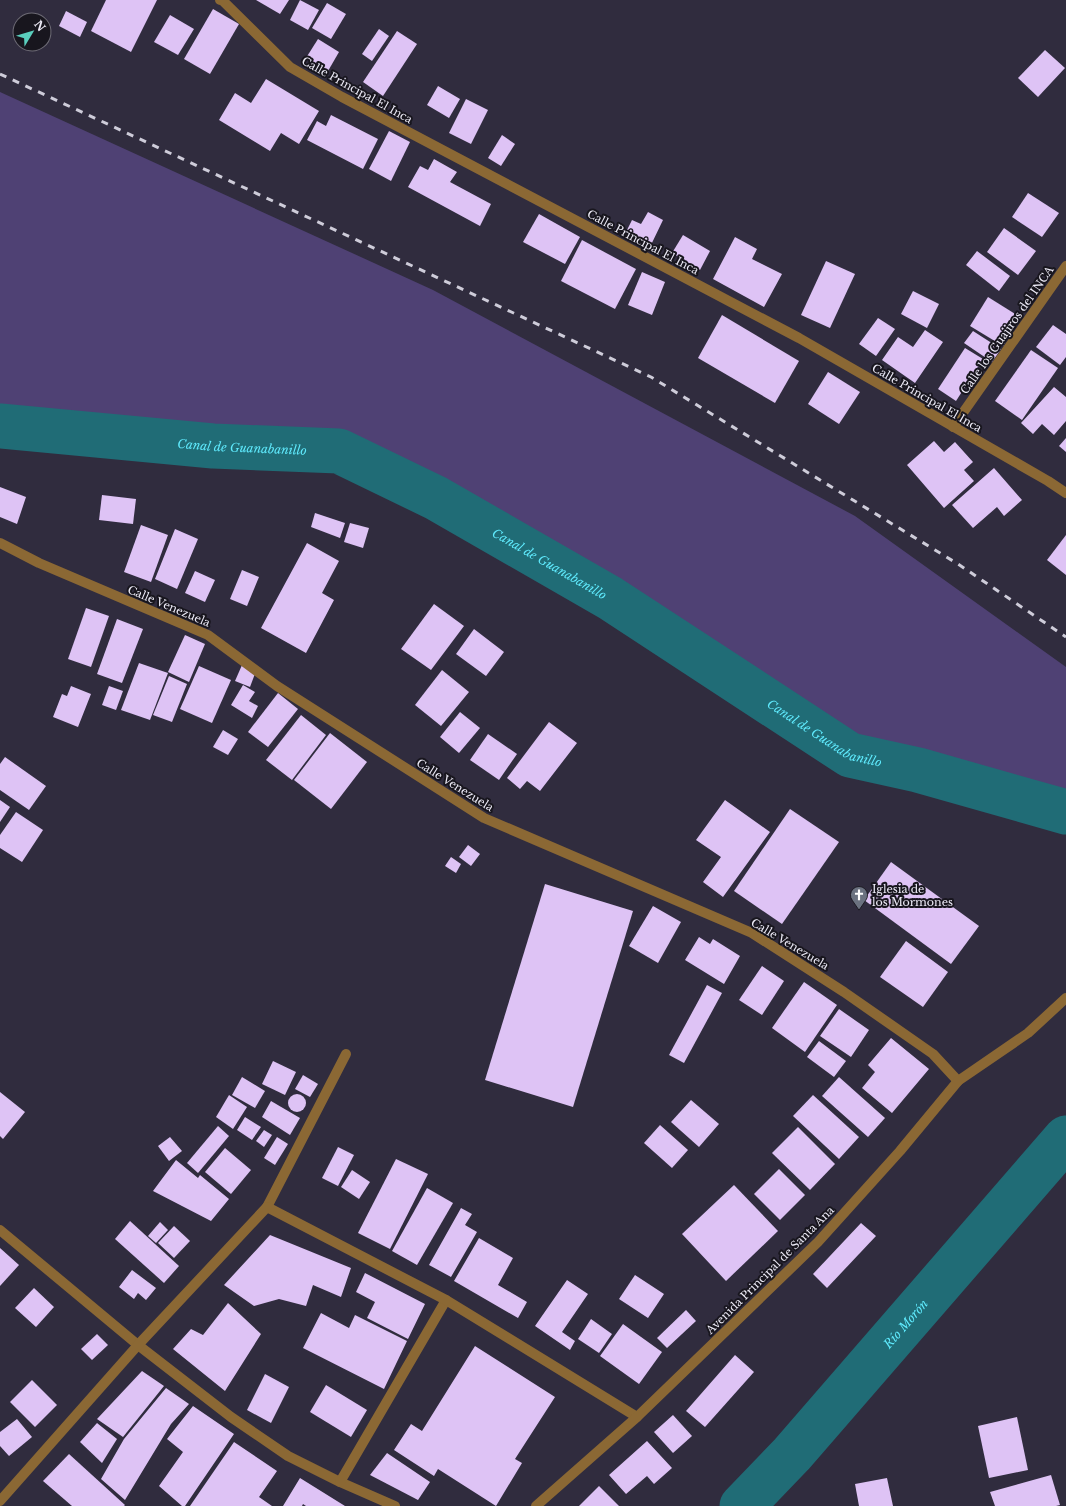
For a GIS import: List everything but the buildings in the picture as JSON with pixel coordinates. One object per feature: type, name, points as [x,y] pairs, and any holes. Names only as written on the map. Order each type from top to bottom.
[{"type":"street","name":"Calle Principal El Inca","points":[[221,0],[290,67],[303,75],[799,338],[1066,492]]},
{"type":"street","name":"Calle los Guajiros del INCA","points":[[953,427],[1066,266]]},
{"type":"street","name":"Calle Venezuela","points":[[0,543],[39,564],[208,635],[277,686],[484,818],[752,934],[844,992],[933,1054],[958,1081]]},
{"type":"street","name":"Avenida Principal de Santa Ana","points":[[536,1506],[637,1417],[818,1242],[900,1151],[958,1081],[1028,1033],[1066,998]]},
{"type":"street","points":[[0,1501],[138,1345],[267,1207],[346,1054]]},
{"type":"street","points":[[267,1207],[446,1300],[637,1417]]},
{"type":"street","points":[[0,1230],[138,1345],[231,1417],[288,1456],[340,1482],[395,1506]]},
{"type":"street","points":[[340,1482],[446,1300]]},
{"type":"shaded area","points":[[0,92],[433,290],[855,516],[1066,667],[1066,815],[850,755],[610,598],[339,451],[213,446],[0,426]]},
{"type":"waterway","name":"Canal de Guanabanillo","points":[[0,426],[213,446],[339,451],[436,498],[610,598],[850,755],[918,770],[1066,812]]},
{"type":"waterway","name":"Río Morón","points":[[742,1506],[792,1454],[1066,1138]]},
{"type":"railway","points":[[0,74],[651,377],[958,564],[1066,637]]},
{"type":"place","name":"Iglesia de los Mormones","points":[[859,910]]}]
